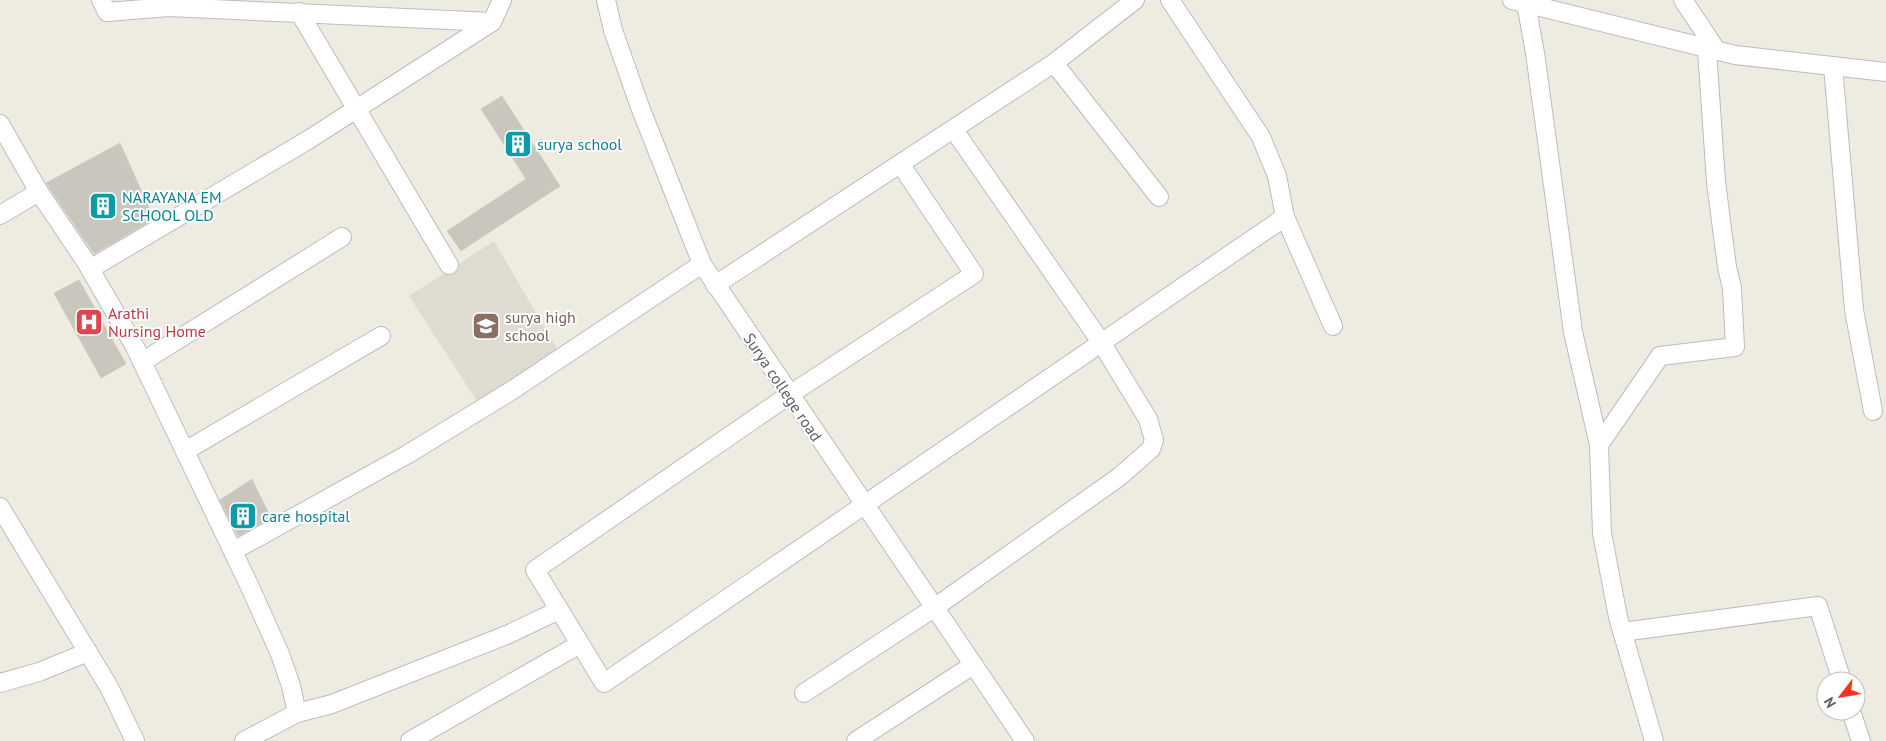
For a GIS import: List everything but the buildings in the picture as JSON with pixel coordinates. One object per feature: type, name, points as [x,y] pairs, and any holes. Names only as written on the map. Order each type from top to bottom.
[{"type":"street","points":[[101,0],[107,12],[169,7],[492,22]]},
{"type":"street","points":[[90,270],[308,140],[492,22],[502,0]]},
{"type":"street","name":"Surya college road","points":[[606,0],[613,30],[640,107],[702,264],[715,286],[1025,741]]},
{"type":"street","points":[[715,286],[1054,63],[1135,0]]},
{"type":"street","points":[[1170,0],[1261,137],[1277,176],[1285,217],[1333,326]]},
{"type":"street","points":[[1562,0],[1574,16]]},
{"type":"street","points":[[1599,445],[1660,356],[1735,347],[1732,288],[1727,268],[1716,182],[1712,50],[1683,0]]},
{"type":"street","points":[[1519,2],[1735,56],[1886,72]]},
{"type":"street","points":[[1519,2],[1535,53],[1573,332],[1599,445],[1602,532],[1622,632],[1654,741]]},
{"type":"street","points":[[299,12],[358,107],[450,265]]},
{"type":"street","points":[[1054,63],[1159,197]]},
{"type":"street","points":[[1833,66],[1854,310],[1873,411]]},
{"type":"street","points":[[0,124],[39,192],[90,270],[142,362],[186,451],[280,654],[291,686],[297,713]]},
{"type":"street","points":[[804,693],[934,608],[1119,477],[1151,449],[1154,440],[1148,420],[1101,342],[954,130]]},
{"type":"street","points":[[901,165],[974,274],[789,395],[535,570],[604,683],[1285,217]]},
{"type":"street","points":[[0,215],[39,192]]},
{"type":"street","points":[[142,362],[342,237]]},
{"type":"street","points":[[233,551],[408,454],[511,391],[702,264]]},
{"type":"street","points":[[186,451],[381,336]]},
{"type":"street","points":[[0,507],[6,529],[88,652],[109,687],[135,741]]},
{"type":"street","points":[[1622,632],[1818,606],[1839,671]]},
{"type":"street","points":[[244,741],[297,713],[332,704],[509,634],[559,610]]},
{"type":"street","points":[[410,741],[580,644]]},
{"type":"street","points":[[0,683],[39,672],[88,652]]},
{"type":"street","points":[[856,741],[973,665]]},
{"type":"street","points":[[1854,721],[1861,741]]},
{"type":"shaded area","name":"surya high school","points":[[494,241],[562,357],[482,409],[409,296]]},
{"type":"place","name":"surya school","points":[[518,144]]},
{"type":"place","name":"NARAYANA EM SCHOOL OLD","points":[[103,206]]},
{"type":"place","name":"Arathi Nursing Home","points":[[89,322]]},
{"type":"place","name":"surya high school","points":[[486,326]]},
{"type":"place","name":"care hospital","points":[[243,516]]}]
